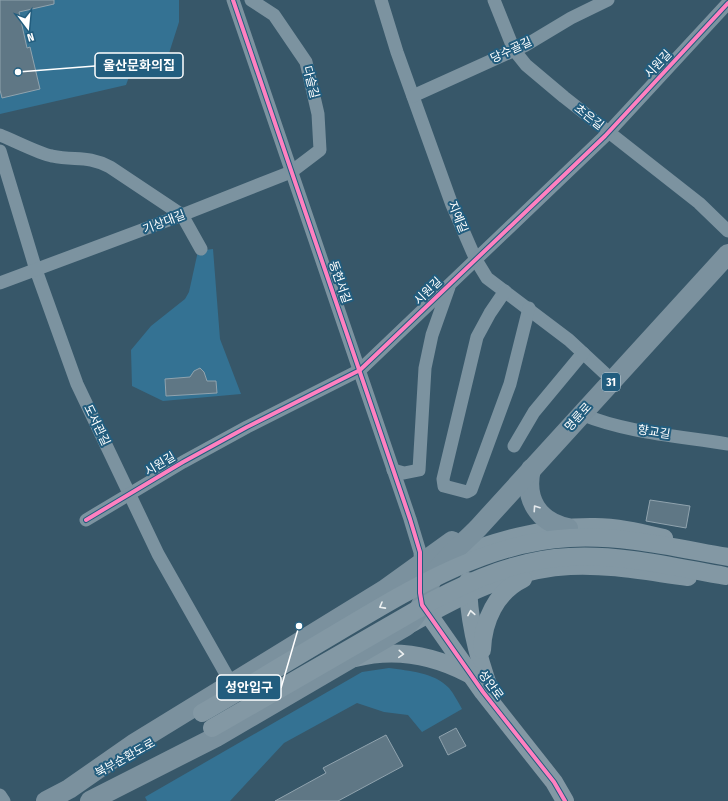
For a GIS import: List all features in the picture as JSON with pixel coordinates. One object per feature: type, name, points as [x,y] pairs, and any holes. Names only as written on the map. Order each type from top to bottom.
[{"type":"main road","name":"명륜로","points":[[493,510],[728,254]]},
{"type":"main road","points":[[531,469],[528,487],[536,508],[548,521],[568,528]]},
{"type":"main road","points":[[69,789],[135,743],[431,562],[479,527],[493,510]]},
{"type":"main road","points":[[425,609],[420,593],[431,562],[493,510]]},
{"type":"main road","points":[[478,675],[478,650],[468,592],[468,574],[472,550],[479,527]]},
{"type":"main road","points":[[431,562],[511,539],[568,528],[596,527],[630,531],[728,550]]},
{"type":"main road","name":"북부순환도로","points":[[46,801],[202,713],[384,605],[454,569],[481,557],[514,547],[569,538],[597,537],[627,540],[728,557]]},
{"type":"main road","name":"북부순환도로","points":[[89,801],[425,604],[460,586],[519,565],[547,559],[595,557],[624,559],[726,579]]},
{"type":"main road","points":[[425,609],[431,581],[431,562]]},
{"type":"main road","points":[[89,801],[216,737],[406,626],[425,609],[468,592],[521,574],[549,568],[570,566],[594,566],[726,579]]},
{"type":"main road","points":[[478,675],[484,632],[492,609],[506,590],[517,582],[549,568]]},
{"type":"main road","name":"성안로","points":[[384,590],[398,588],[408,590],[416,595],[425,609],[478,675],[502,717],[554,782],[565,801]]},
{"type":"main road","points":[[348,660],[379,654],[406,654],[440,661],[478,675]]},
{"type":"street","name":"동헌서길","points":[[233,0],[417,541],[431,562]]},
{"type":"street","name":"다슬길","points":[[251,0],[274,15],[306,62],[316,106],[320,150],[291,172]]},
{"type":"street","name":"지예길","points":[[381,0],[452,205],[476,260],[487,278],[528,308],[612,380]]},
{"type":"street","name":"초은길","points":[[494,0],[514,50],[526,65],[699,203],[728,231]]},
{"type":"street","name":"당수골길","points":[[413,96],[514,50],[608,0]]},
{"type":"street","name":"시원길","points":[[86,520],[183,462],[247,427],[360,370],[609,132],[728,3]]},
{"type":"street","points":[[0,135],[51,156],[84,158],[98,161],[182,216],[201,248]]},
{"type":"street","name":"도서관길","points":[[0,151],[36,270],[77,384],[158,554],[231,684]]},
{"type":"street","name":"기상대길","points":[[0,283],[182,216],[291,172]]},
{"type":"street","points":[[393,470],[404,473],[419,470],[425,368],[432,335],[450,284]]},
{"type":"street","points":[[505,291],[490,313],[477,337],[443,480],[444,486],[467,492],[470,490],[510,384],[528,308]]},
{"type":"street","points":[[514,446],[534,412],[583,354]]},
{"type":"street","name":"향교길","points":[[581,414],[597,421],[625,428],[728,444]]},
{"type":"street","points":[[0,795],[4,801]]},
{"type":"shaded area","points":[[0,0],[179,0],[179,22],[163,72],[133,66],[126,85],[0,114]]},
{"type":"shaded area","points":[[213,249],[220,339],[241,394],[163,401],[132,386],[131,350],[151,326],[185,299],[189,292],[198,251]]},
{"type":"shaded area","points":[[389,668],[429,675],[449,688],[462,709],[422,732],[408,715],[384,712],[357,703],[284,743],[230,801],[147,801],[145,797],[362,672]]},
{"type":"building","points":[[0,0],[54,0],[54,4],[19,12],[27,48],[30,47],[40,89],[2,98],[0,90]]},
{"type":"building","points":[[200,368],[204,372],[207,381],[216,381],[217,393],[166,396],[165,379],[190,377],[194,371]]},
{"type":"building","points":[[650,500],[690,506],[686,528],[646,521]]},
{"type":"building","points":[[456,728],[466,746],[448,755],[439,737]]},
{"type":"building","points":[[386,735],[403,766],[338,801],[275,801],[326,773],[323,768]]},
{"type":"cycle path","points":[[233,0],[410,519],[420,552],[420,593],[422,605],[483,692],[554,782],[565,801]]},
{"type":"cycle path","points":[[86,520],[183,462],[247,427],[360,370],[605,136],[728,3]]},
{"type":"place","name":"울산문화의집","points":[[18,72]]},
{"type":"place","name":"성안입구","points":[[299,626]]}]
